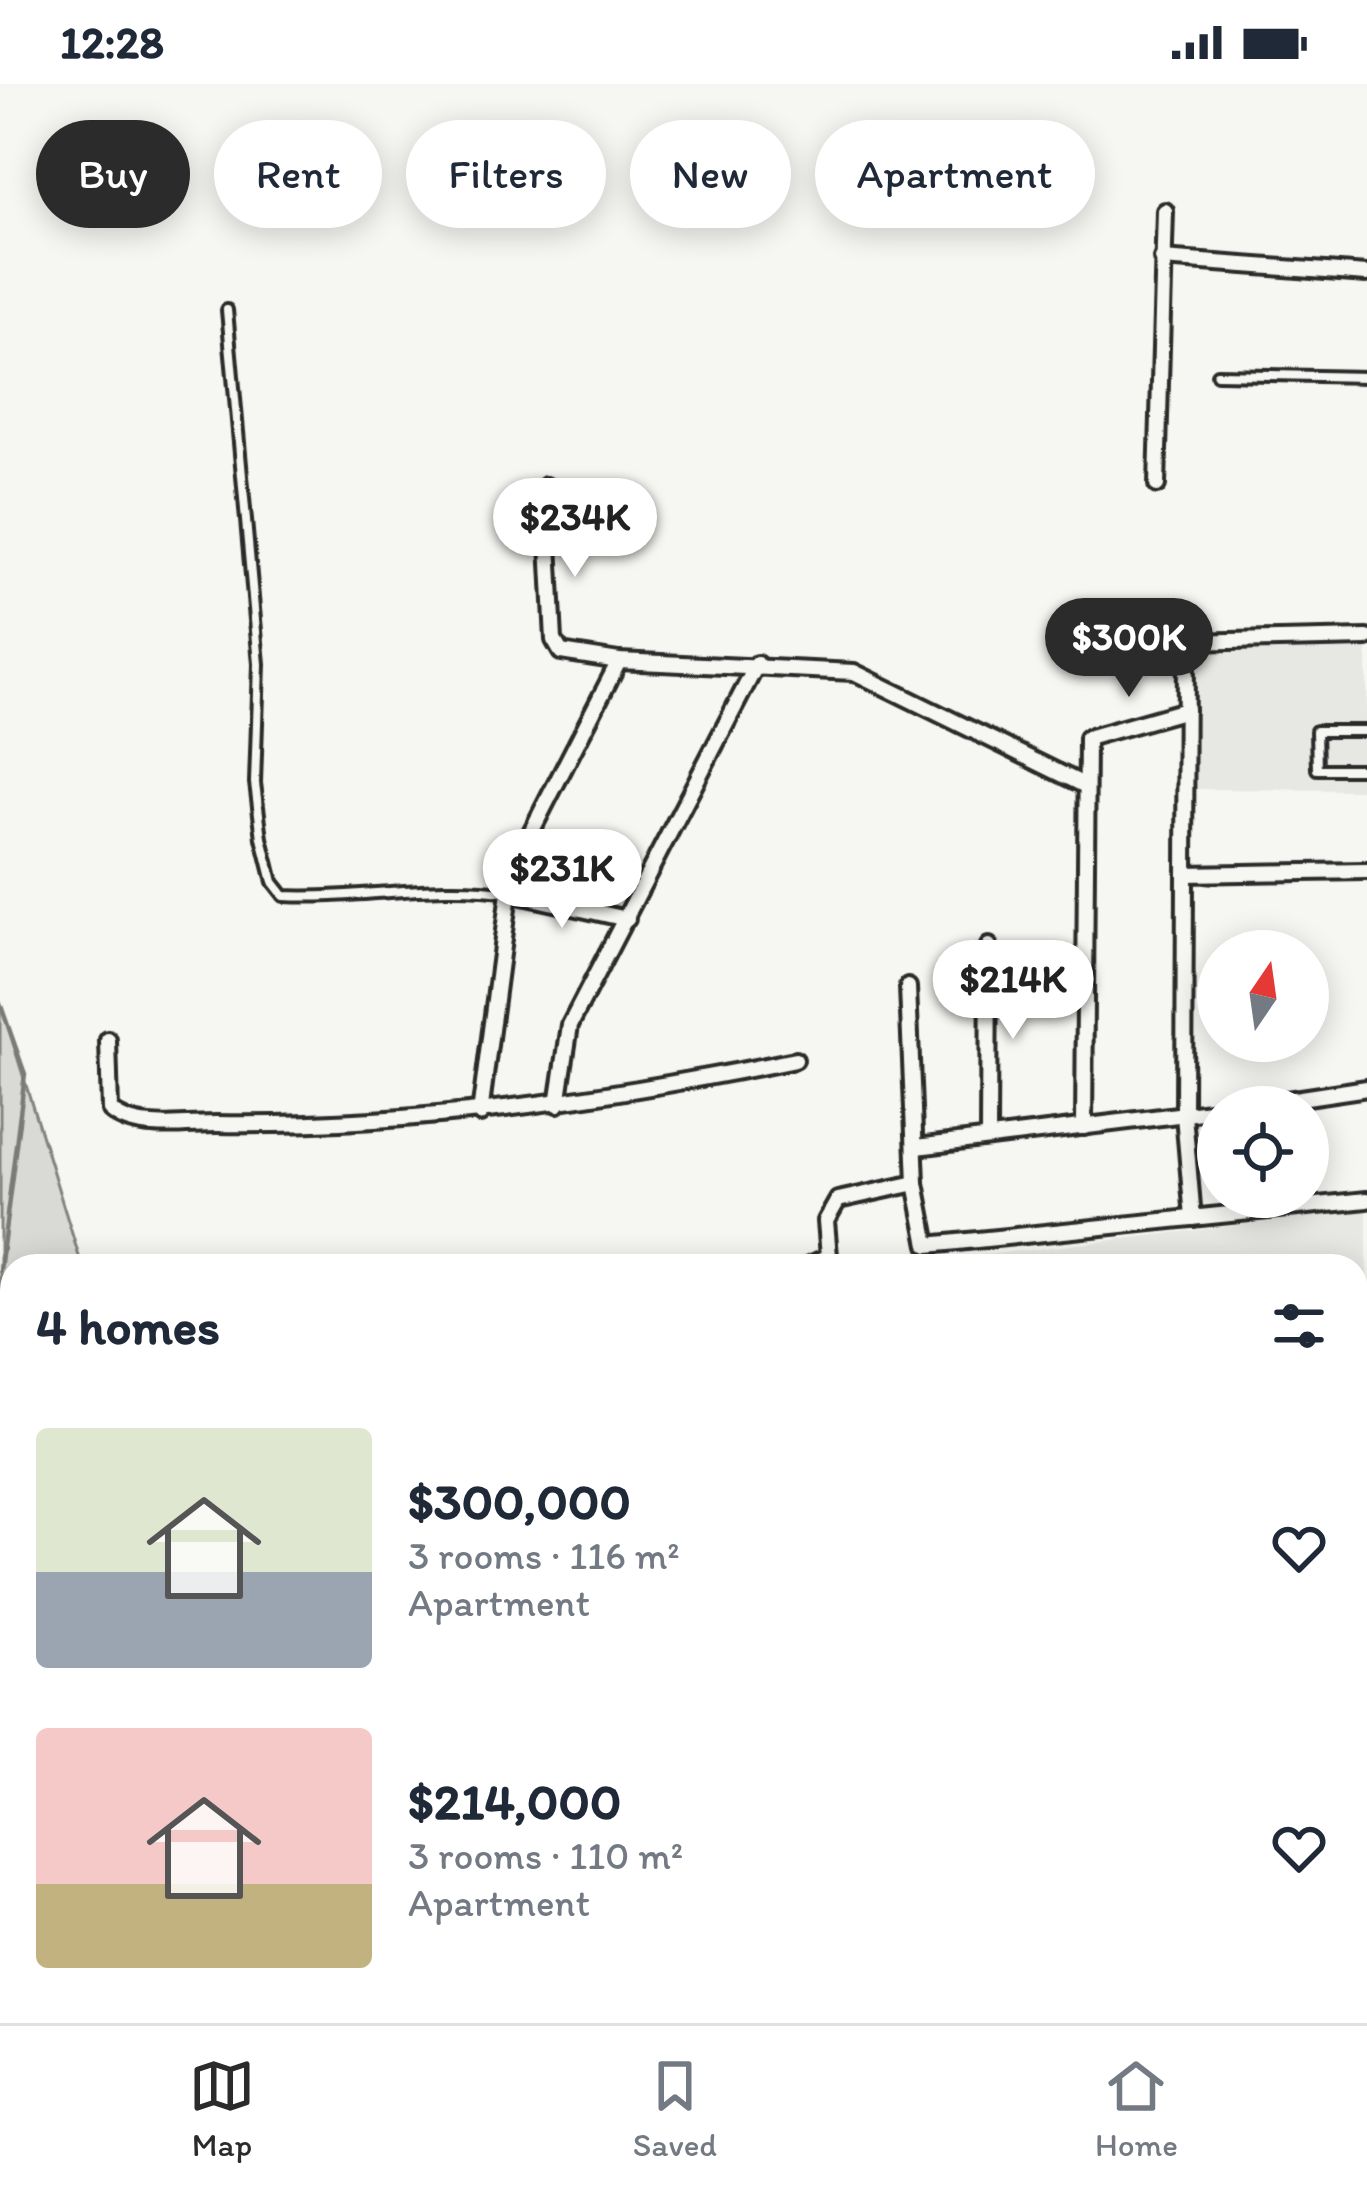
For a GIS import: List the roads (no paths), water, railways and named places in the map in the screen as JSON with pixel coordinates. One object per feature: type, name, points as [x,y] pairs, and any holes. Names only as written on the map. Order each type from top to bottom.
[{"type":"street","points":[[1157,485],[1165,212]]},
{"type":"street","points":[[1162,260],[1367,274]]},
{"type":"street","points":[[546,487],[556,649],[619,661],[854,672],[1086,786]]},
{"type":"street","points":[[1193,1217],[1184,1115],[1186,642],[1367,638]]},
{"type":"street","points":[[480,1114],[509,893],[527,840],[619,661]]},
{"type":"street","points":[[558,1104],[570,1024],[758,664]]},
{"type":"street","points":[[1084,1127],[1087,738],[1186,710]]},
{"type":"street","points":[[1185,874],[1367,871]]},
{"type":"street","points":[[509,893],[627,919]]},
{"type":"street","points":[[988,1138],[989,946]]},
{"type":"street","points":[[908,987],[916,1183],[928,1245],[1367,1200]]},
{"type":"street","points":[[108,1040],[110,1110],[137,1123],[290,1125],[480,1114],[795,1060]]},
{"type":"street","points":[[1329,1094],[1367,1088]]},
{"type":"street","points":[[917,1147],[1197,1113]]},
{"type":"street","points":[[829,1254],[826,1221],[838,1199],[916,1183]]},
{"type":"lane","points":[[227,310],[259,664],[255,783],[273,882],[284,896],[302,897],[402,890],[509,893]]},
{"type":"lane","points":[[1217,374],[1367,376]]},
{"type":"lane","points":[[1367,731],[1316,730],[1317,769],[1367,769]]},
{"type":"waterway","points":[[0,1003],[25,1074],[2,1254]]}]
